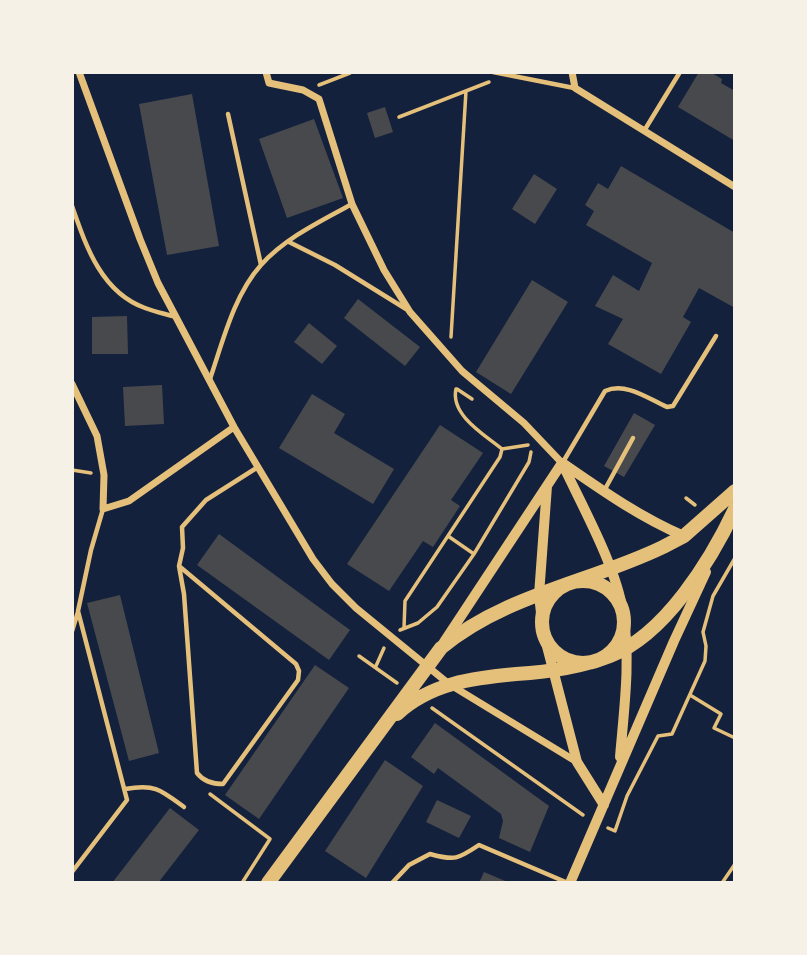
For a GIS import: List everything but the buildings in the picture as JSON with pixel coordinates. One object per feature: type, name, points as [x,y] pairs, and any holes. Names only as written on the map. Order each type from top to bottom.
[{"type":"main road","points":[[268,883],[440,648],[477,622],[538,595],[645,556],[684,536],[735,492]]},
{"type":"main road","points":[[370,743],[418,697],[449,684],[486,677],[554,671],[592,662],[627,648],[654,627],[706,564],[719,544],[735,509]]},
{"type":"main road","points":[[575,582],[600,584],[611,591],[624,613],[625,626],[614,649],[592,662],[579,663],[567,659],[548,643],[543,631],[542,618],[552,594],[562,586],[575,582]]},
{"type":"street","points":[[79,72],[158,283],[234,427],[313,559],[332,584],[356,608],[449,684],[577,762]]},
{"type":"street","points":[[265,72],[269,82],[303,90],[319,99],[352,204],[384,270],[410,312],[462,371],[524,424],[562,463],[655,524],[684,536]]},
{"type":"street","points":[[572,72],[575,88],[735,187]]},
{"type":"street","points":[[72,384],[97,436],[104,475],[103,509],[129,501],[234,427]]},
{"type":"street","points":[[440,648],[562,463]]},
{"type":"street","points":[[562,463],[610,569],[624,613],[627,671],[620,767]]},
{"type":"street","points":[[547,486],[538,595],[543,631],[577,762],[604,806]]},
{"type":"street","points":[[569,883],[719,544]]},
{"type":"lane","points":[[493,72],[575,88]]},
{"type":"lane","points":[[644,131],[680,72]]},
{"type":"lane","points":[[229,114],[261,265]]},
{"type":"lane","points":[[210,379],[240,296],[261,265],[289,241],[352,204]]},
{"type":"lane","points":[[72,206],[87,250],[108,282],[143,308],[176,317]]},
{"type":"lane","points":[[289,241],[335,265],[410,312]]},
{"type":"lane","points":[[562,463],[605,391],[614,387],[625,387],[667,407],[673,406],[716,336]]},
{"type":"lane","points":[[603,491],[633,438]]},
{"type":"lane","points":[[179,566],[296,664],[299,671],[298,680],[223,784],[213,784],[197,774],[184,594],[179,566],[183,548],[182,527],[206,500],[259,467]]},
{"type":"lane","points":[[72,631],[103,509]]},
{"type":"lane","points":[[72,872],[127,800],[78,611]]},
{"type":"lane","points":[[125,789],[146,785],[160,789],[184,807]]},
{"type":"lane","points":[[393,883],[409,865],[430,854],[451,860],[479,845],[569,883]]},
{"type":"path","points":[[303,90],[350,73]]},
{"type":"path","points":[[399,117],[507,75]]},
{"type":"path","points":[[450,357],[466,91]]},
{"type":"path","points":[[462,371],[454,398],[458,408],[502,449]]},
{"type":"path","points":[[457,388],[477,402]]},
{"type":"path","points":[[375,667],[390,635],[418,623],[437,607],[474,554],[529,462],[532,454],[530,444],[523,437]]},
{"type":"path","points":[[502,449],[530,444]]},
{"type":"path","points":[[404,628],[405,601],[500,457],[502,449]]},
{"type":"path","points":[[72,470],[104,475]]},
{"type":"path","points":[[448,536],[474,554]]},
{"type":"path","points":[[705,661],[703,632],[713,596],[735,558]]},
{"type":"path","points":[[690,695],[721,714],[714,728],[735,738]]},
{"type":"path","points":[[201,778],[194,782],[270,839],[242,883]]},
{"type":"path","points":[[722,883],[735,863]]}]
